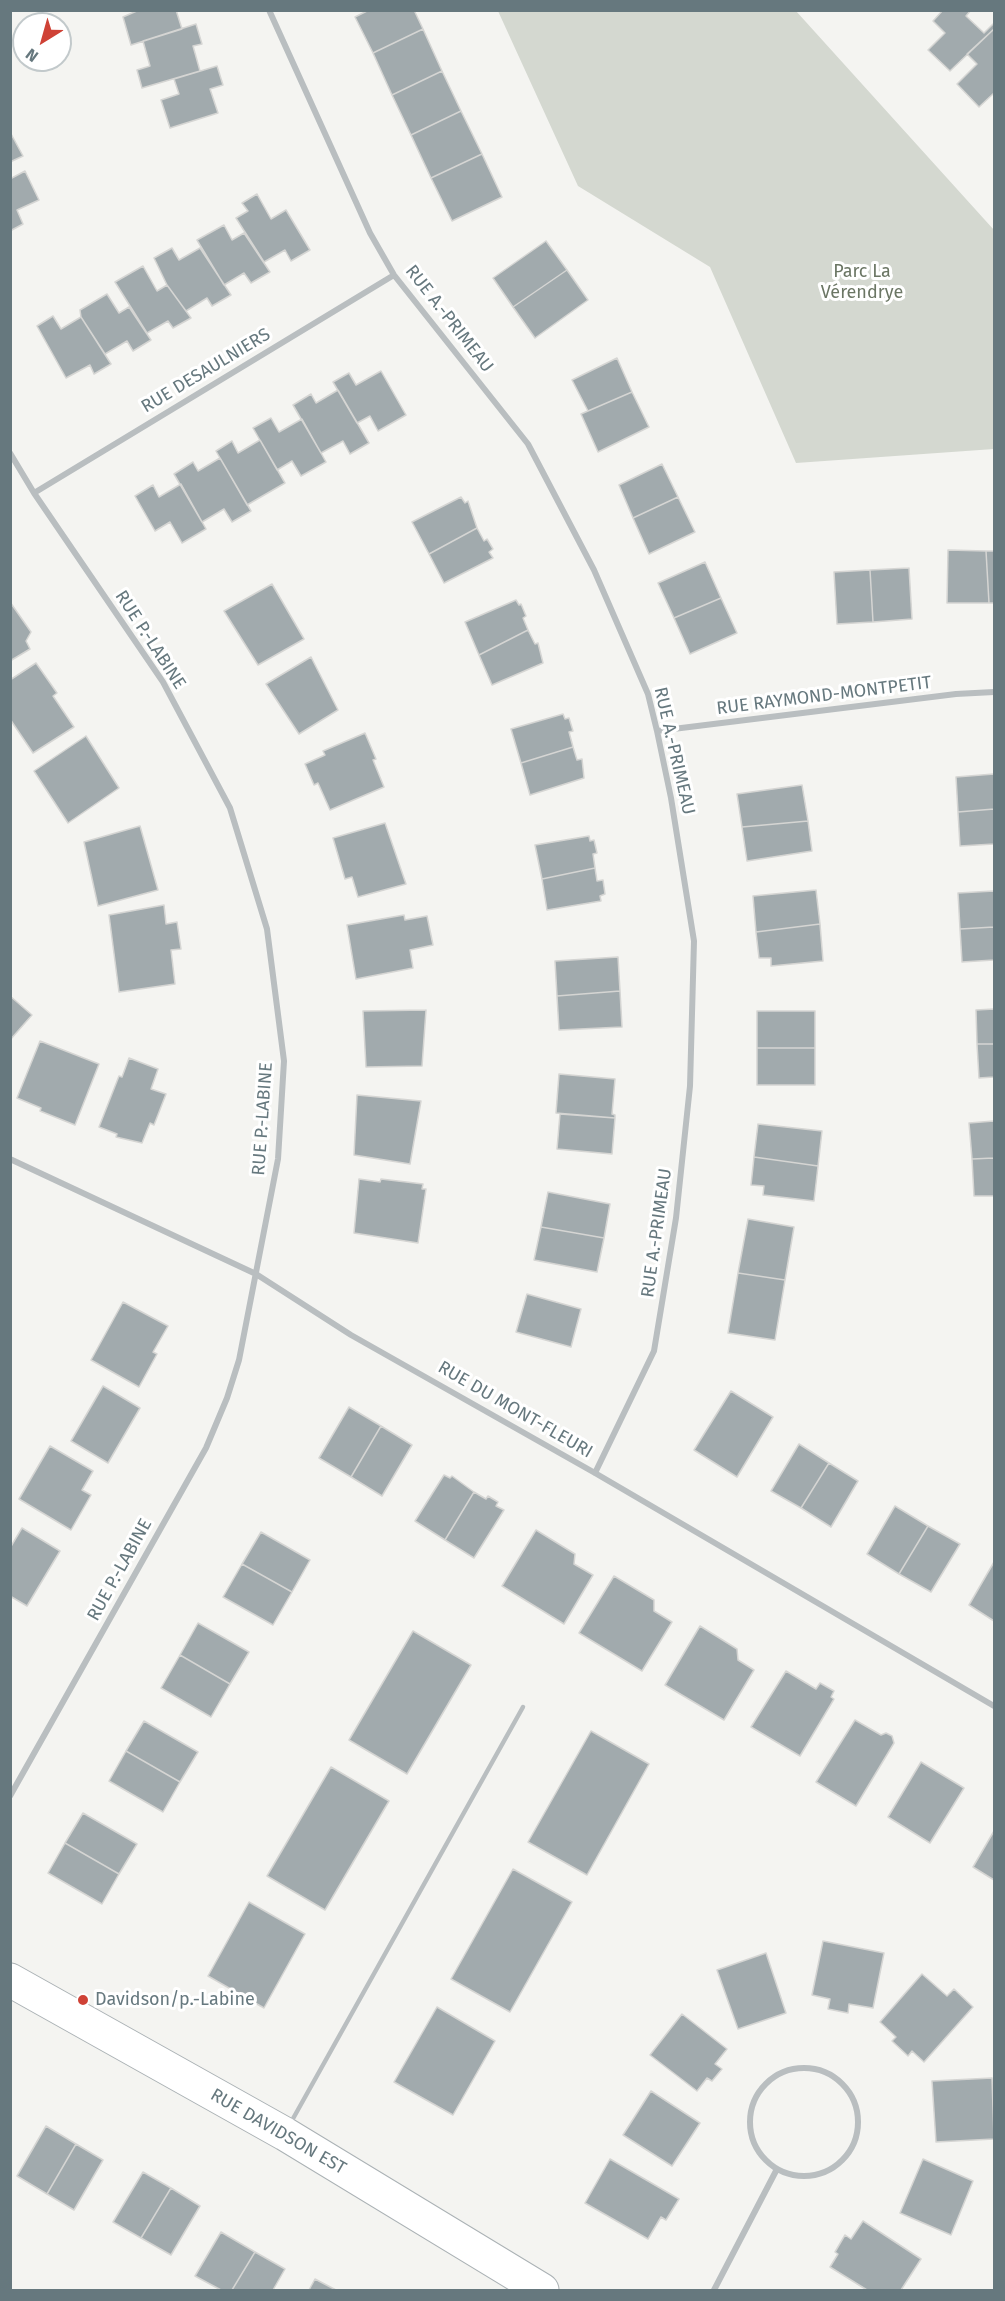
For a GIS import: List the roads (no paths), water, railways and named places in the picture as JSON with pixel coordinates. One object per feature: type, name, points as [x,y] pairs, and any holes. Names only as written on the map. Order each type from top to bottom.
[{"type":"street","name":"RUE A.-PRIMEAU","points":[[269,10],[370,233],[394,275],[528,444],[594,570],[648,694],[657,732],[671,798],[694,941],[690,1086],[676,1218],[654,1351],[595,1473]]},
{"type":"street","name":"RUE DESAULNIERS","points":[[34,493],[394,275]]},
{"type":"street","name":"RUE P.-LABINE","points":[[10,453],[34,493],[163,682],[230,808],[267,929],[284,1061],[278,1160],[239,1360],[206,1448],[10,1796]]},
{"type":"street","name":"RUE RAYMOND-MONTPETIT","points":[[657,732],[944,696],[994,692]]},
{"type":"street","name":"RUE DU MONT-FLEURI","points":[[10,1159],[256,1274],[351,1335],[595,1473],[994,1706]]},
{"type":"street","name":"RUE DAVIDSON EST","points":[[10,1980],[285,2134],[542,2290]]},
{"type":"street","points":[[807,2068],[830,2074],[843,2084],[853,2097],[858,2114],[858,2131],[850,2151],[838,2165],[818,2175],[800,2176],[777,2169],[761,2154],[752,2135],[750,2124],[752,2105],[763,2086],[775,2076],[792,2069],[807,2068]]},
{"type":"street","points":[[714,2290],[777,2169]]},
{"type":"lane","points":[[285,2134],[522,1707]]},
{"type":"place","name":"Davidson/p.-Labine","points":[[83,2000]]},
{"type":"park label","name":"Parc La Vérendrye","points":[[862,282]]}]
